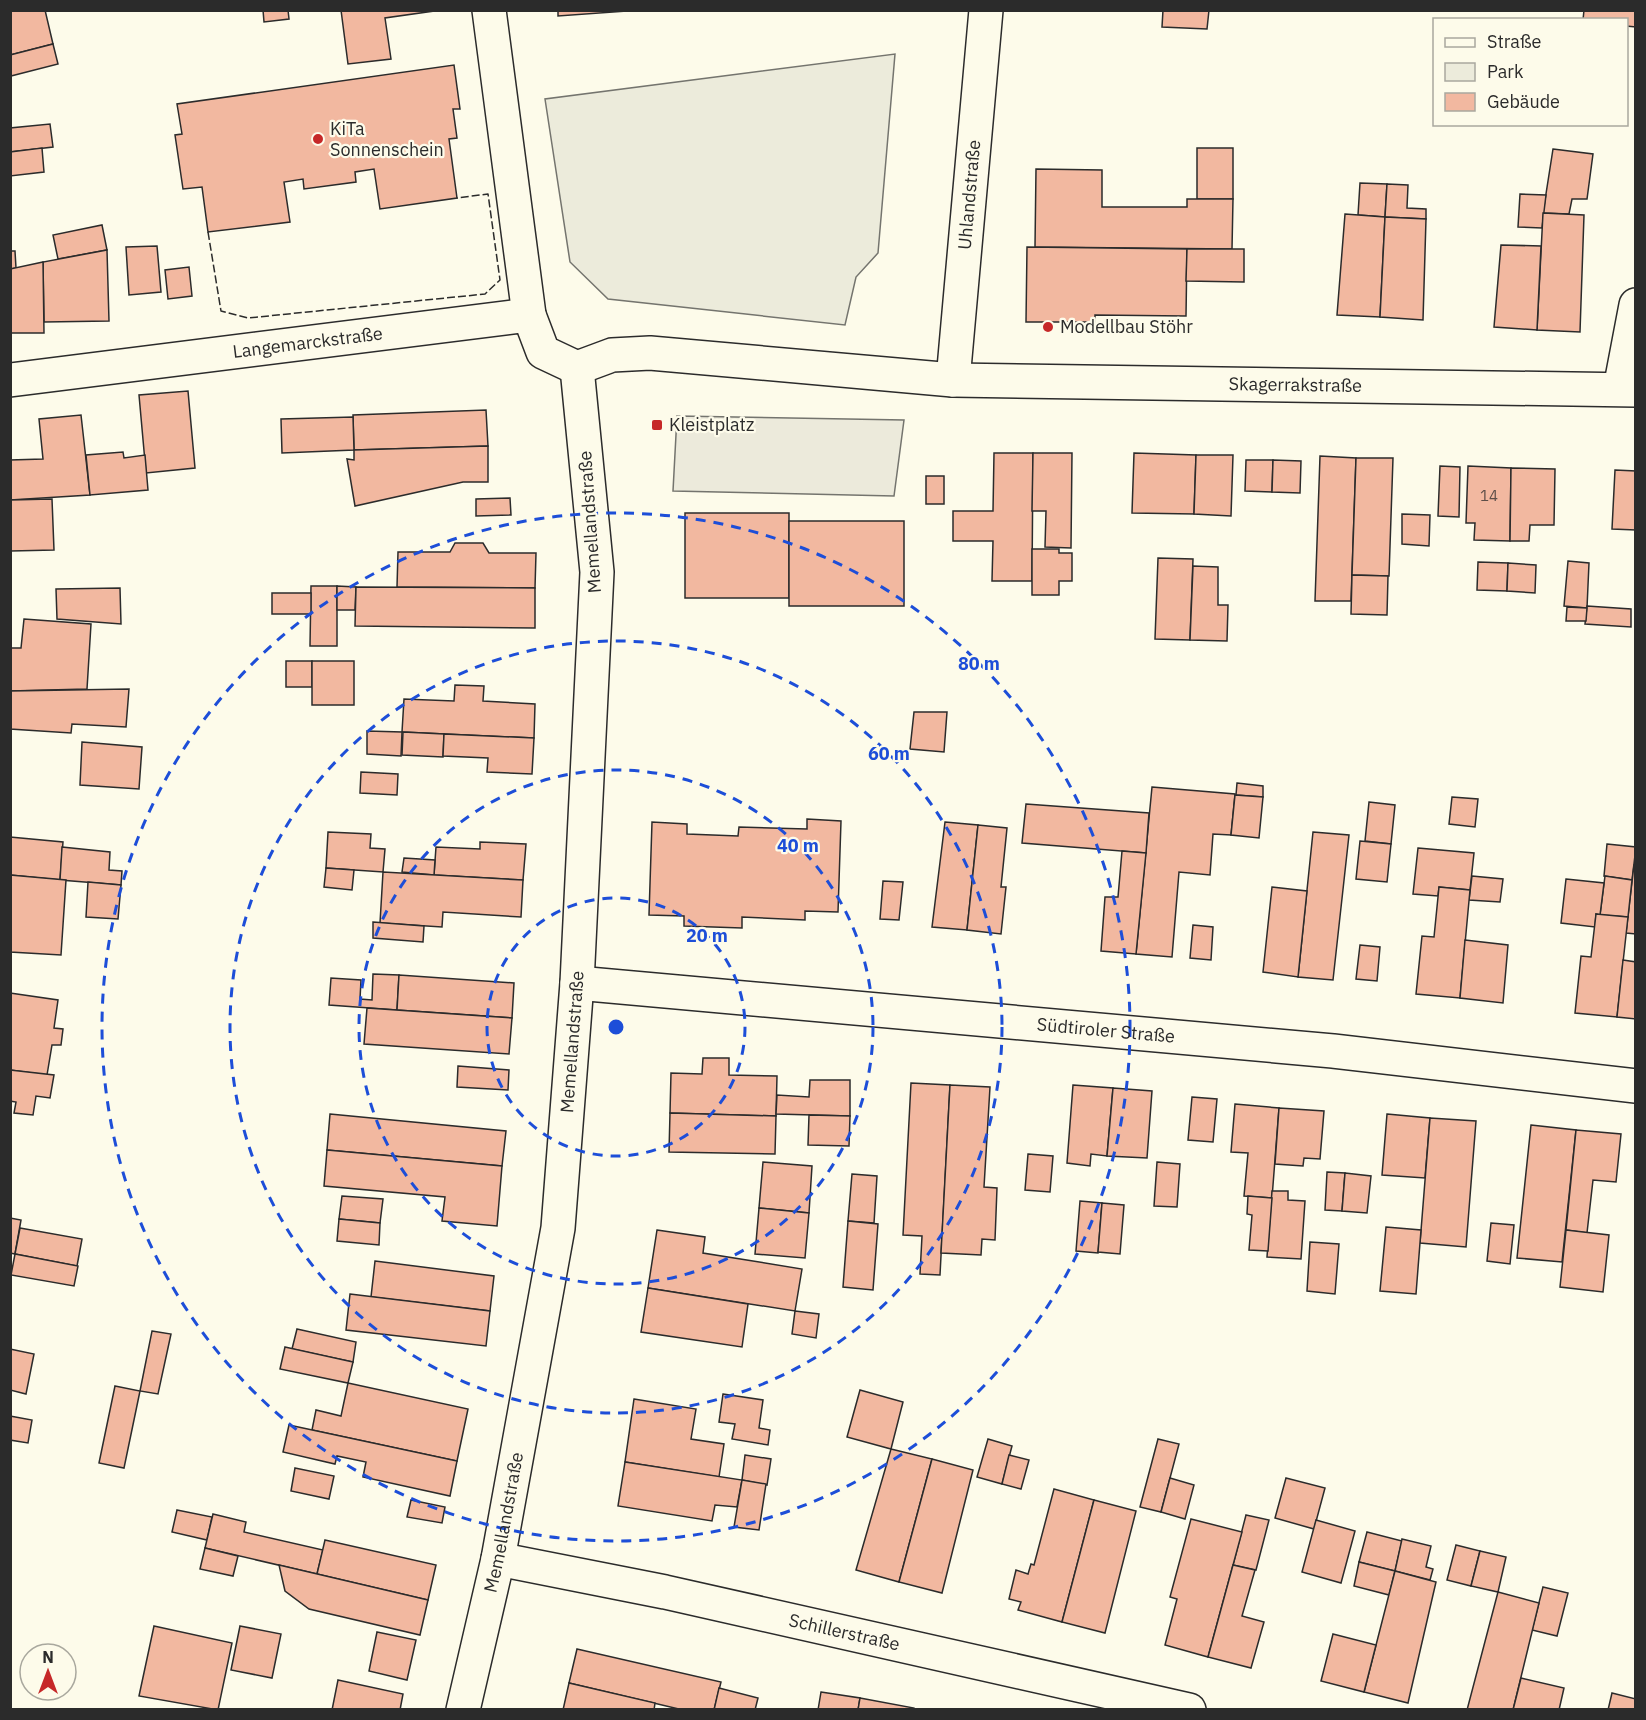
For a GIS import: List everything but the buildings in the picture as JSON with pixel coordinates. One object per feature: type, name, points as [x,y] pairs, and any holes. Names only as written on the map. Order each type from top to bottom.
[{"type":"street","points":[[489,10],[529,315],[543,352],[578,368],[612,355],[650,353],[953,380]]},
{"type":"street","name":"Uhlandstraße","points":[[953,380],[986,10]]},
{"type":"street","points":[[1628,390],[1635,305]]},
{"type":"street","name":"Langemarckstraße","points":[[10,380],[529,315]]},
{"type":"street","name":"Memellandstraße","points":[[463,1710],[498,1559],[558,1228],[577,982],[597,572],[578,368]]},
{"type":"street","name":"Skagerrakstraße","points":[[953,380],[1628,390]]},
{"type":"street","name":"Südtiroler Straße","points":[[577,982],[1332,1051],[1635,1086]]},
{"type":"street","name":"Schillerstraße","points":[[498,1559],[665,1593],[1189,1710]]},
{"type":"green space","points":[[895,54],[878,253],[856,277],[845,325],[608,299],[570,262],[545,99]]},
{"type":"shaded area","points":[[677,416],[904,420],[894,496],[673,491]]},
{"type":"fence","points":[[208,232],[221,311],[248,318],[485,294],[500,280],[488,194],[457,198]]},
{"type":"place","name":"KiTa Sonnenschein","points":[[318,139]]},
{"type":"place","name":"Modellbau Stöhr","points":[[1048,327]]},
{"type":"place","name":"Kleistplatz","points":[[657,425]]}]
